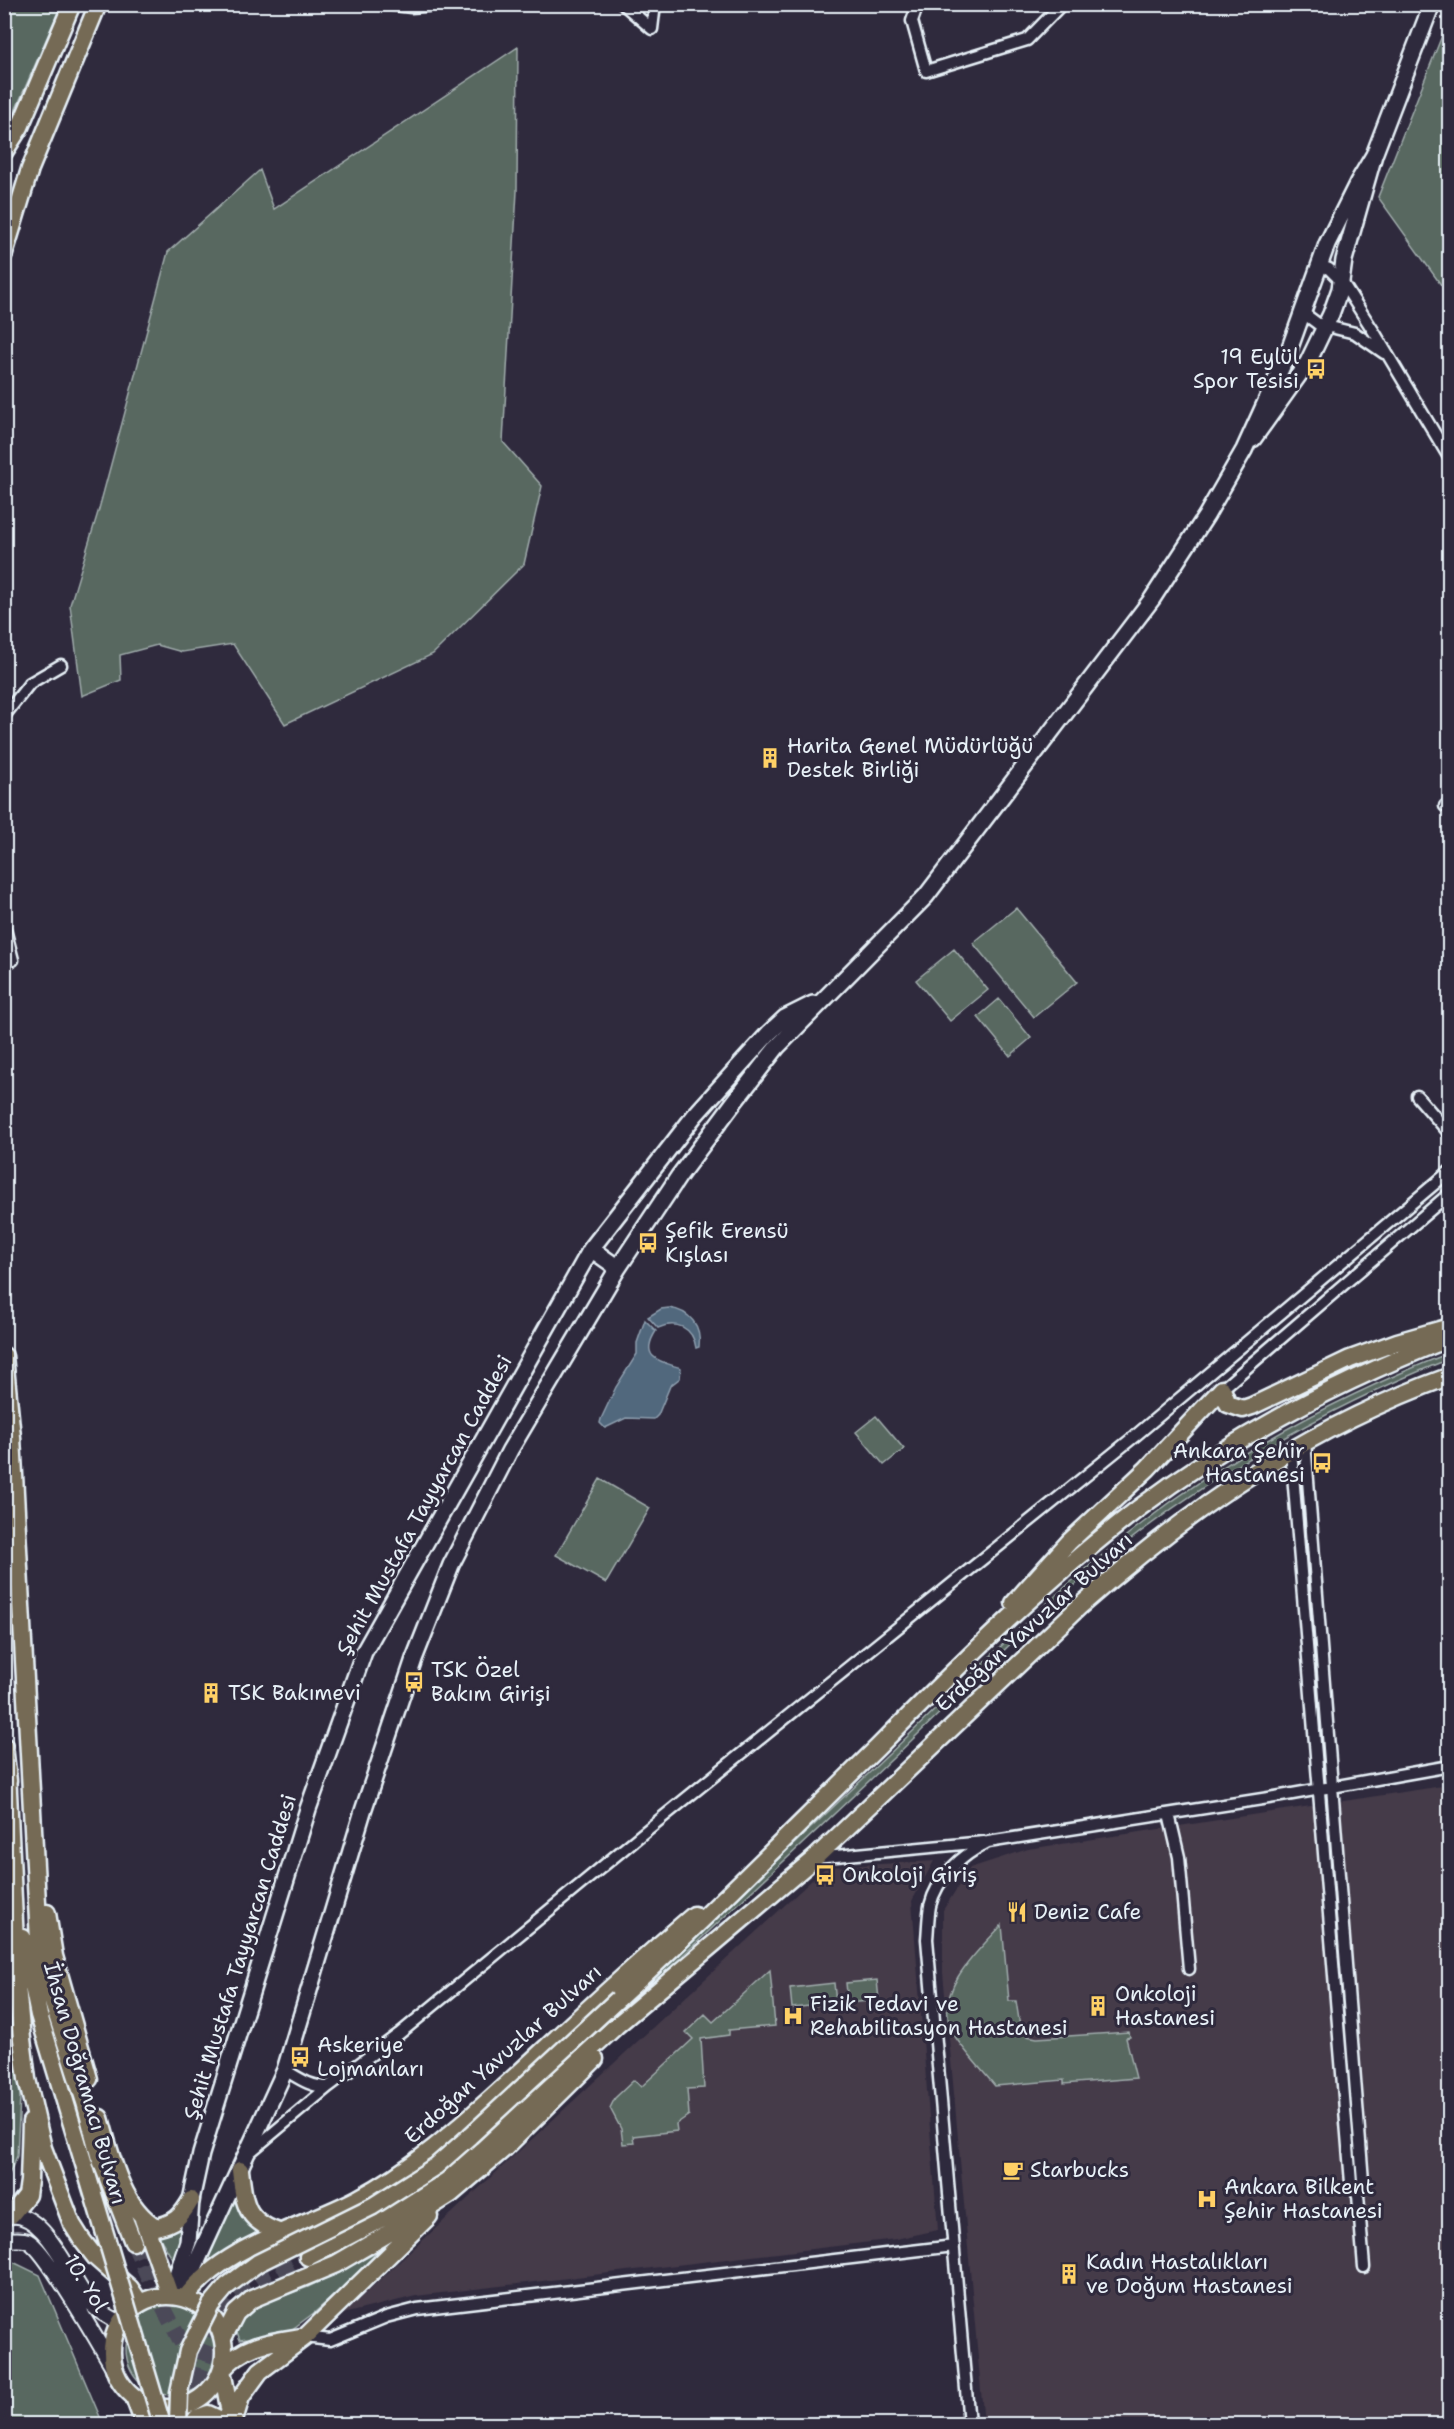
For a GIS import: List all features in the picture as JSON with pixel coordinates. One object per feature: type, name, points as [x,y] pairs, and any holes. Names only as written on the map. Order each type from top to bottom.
[{"type":"main road","points":[[4,152],[20,127],[72,4]]},
{"type":"main road","points":[[4,254],[30,170],[98,4]]},
{"type":"main road","name":"Şehit Mustafa Tayyarcan Caddesi","points":[[178,2297],[193,2270],[285,2070],[391,1724],[451,1565],[510,1450],[618,1268],[679,1176],[777,1047],[933,887],[1152,599],[1206,516],[1244,450],[1293,385],[1325,327],[1342,282],[1344,260],[1374,155],[1432,4]]},
{"type":"main road","name":"Şehit Mustafa Tayyarcan Caddesi","points":[[1244,450],[1288,353],[1319,265],[1344,210],[1374,155]]},
{"type":"main road","name":"Şehit Mustafa Tayyarcan Caddesi","points":[[178,2297],[188,2242],[190,2199],[201,2154],[308,1809],[354,1673],[369,1642],[591,1249],[695,1115],[769,1033],[785,1018],[825,998]]},
{"type":"main road","points":[[591,1249],[618,1268]]},
{"type":"main road","points":[[959,1665],[1069,1542],[1147,1469],[1222,1389],[1228,1404],[1243,1409],[1252,1407],[1350,1359],[1449,1327]]},
{"type":"main road","name":"Erdoğan Yavuzlar Bulvarı","points":[[178,2424],[179,2392],[188,2351],[211,2305],[227,2286],[258,2263],[373,2206],[436,2166],[719,1905],[959,1665],[1093,1546],[1139,1509],[1237,1442],[1352,1379],[1449,1338]]},
{"type":"main road","name":"İhsan Doğramacı Bulvarı","points":[[4,1356],[12,1437],[39,1940],[47,1984],[85,2102],[99,2155],[133,2242]]},
{"type":"main road","name":"Erdoğan Yavuzlar Bulvarı","points":[[308,2257],[388,2216],[450,2175],[474,2156],[616,2026],[814,1858],[1059,1625],[1117,1573],[1218,1496],[1298,1446],[1374,1407],[1449,1376]]},
{"type":"main road","name":"İhsan Doğramacı Bulvarı","points":[[4,1746],[24,1947],[32,1986],[163,2416]]},
{"type":"main road","points":[[7,1770],[17,1986],[22,2039],[31,2098],[43,2148],[72,2224],[96,2258],[130,2288],[140,2303]]},
{"type":"main road","points":[[30,1787],[59,1978],[117,2173],[143,2219],[178,2297]]},
{"type":"main road","name":"Erdoğan Yavuzlar Bulvarı","points":[[178,2297],[225,2262],[255,2245],[319,2218],[372,2191],[434,2149],[635,1964],[784,1840]]},
{"type":"main road","name":"Erdoğan Yavuzlar Bulvarı","points":[[223,2338],[236,2313],[252,2300],[336,2264],[451,2194],[505,2148],[691,1963]]},
{"type":"main road","points":[[8,2216],[22,2203],[29,2181],[31,2098]]},
{"type":"main road","points":[[240,2170],[244,2199],[252,2217],[265,2227],[282,2233]]},
{"type":"main road","points":[[232,2424],[241,2397],[253,2379],[305,2337],[451,2194]]},
{"type":"main road","points":[[143,2219],[156,2228],[171,2224],[184,2213],[190,2199]]},
{"type":"main road","points":[[225,2262],[228,2288],[237,2295],[252,2300]]},
{"type":"main road","points":[[163,2416],[203,2396],[217,2380],[222,2370],[225,2349],[219,2327],[207,2310],[178,2297],[159,2296],[140,2303],[120,2323],[112,2347],[116,2372],[123,2386],[134,2397],[148,2404],[163,2416],[176,2415],[185,2424]]},
{"type":"main road","points":[[222,2370],[240,2352],[256,2346],[305,2337]]},
{"type":"main road","points":[[222,2370],[232,2424]]},
{"type":"main road","points":[[134,2397],[144,2424]]},
{"type":"main road","points":[[193,2424],[197,2418],[208,2414],[232,2424]]},
{"type":"street","points":[[387,4],[411,7],[451,4]]},
{"type":"street","points":[[623,4],[652,29],[655,4]]},
{"type":"street","points":[[918,4],[912,21],[926,70],[1027,40],[1062,4]]},
{"type":"street","points":[[1319,265],[1329,269],[1342,282],[1449,459]]},
{"type":"street","points":[[1302,312],[1325,327],[1355,333],[1389,357]]},
{"type":"street","points":[[4,716],[30,683],[61,665]]},
{"type":"street","points":[[4,925],[13,960]]},
{"type":"street","points":[[1417,1096],[1449,1134]]},
{"type":"street","points":[[247,2155],[328,2087],[399,2034],[642,1834],[1135,1436],[1449,1172]]},
{"type":"street","points":[[1222,1389],[1449,1193]]},
{"type":"street","points":[[1298,1446],[1334,1786],[1363,2181],[1358,2195],[1364,2267]]},
{"type":"street","points":[[1298,1446],[1320,1788],[1351,2183],[1358,2195]]},
{"type":"street","points":[[814,1858],[988,1842],[1169,1814],[1449,1766]]},
{"type":"street","points":[[1169,1814],[1179,1857],[1189,1969]]},
{"type":"street","points":[[969,2424],[927,1940],[930,1906],[943,1878],[966,1854],[988,1842]]},
{"type":"street","points":[[285,2070],[317,2087],[328,2087]]},
{"type":"street","name":"10. Yol","points":[[8,2216],[32,2221],[40,2228],[93,2306],[120,2323]]},
{"type":"street","name":"10. Yol","points":[[4,2241],[29,2241],[37,2248],[69,2294],[116,2372]]},
{"type":"street","points":[[305,2337],[330,2340],[386,2317],[417,2309],[954,2246]]},
{"type":"shaded area","name":"Ankara Bilkent Şehir Hastanesi","points":[[1449,1785],[1449,2424],[984,2424],[943,1973],[943,1910],[970,1868],[1028,1849]]},
{"type":"shaded area","name":"Fizik Tedavi ve Rehabilitasyon Hastanesi","points":[[934,1861],[912,1901],[938,2230],[896,2239],[416,2296],[343,2314],[826,1867]]},
{"type":"green space","points":[[4,5],[61,5],[5,134]]},
{"type":"green space","points":[[1449,18],[1450,296],[1378,197]]},
{"type":"green space","points":[[518,47],[517,191],[503,442],[542,486],[524,564],[433,654],[285,724],[233,644],[182,652],[157,645],[120,655],[121,680],[82,696],[70,605],[99,509],[168,252],[260,170],[274,209]]},
{"type":"green space","points":[[1016,908],[1077,982],[1034,1017],[973,943]]},
{"type":"green space","points":[[954,949],[988,990],[950,1021],[916,980]]},
{"type":"green space","points":[[999,999],[1031,1038],[1010,1056],[978,1017]]},
{"type":"green space","points":[[1449,1353],[1449,1359],[1362,1397],[1278,1441],[1198,1491],[1121,1547],[1032,1624],[857,1793],[621,2013],[617,2009],[820,1820],[1009,1639],[1103,1554],[1172,1501],[1286,1429],[1367,1388]]},
{"type":"green space","points":[[876,1416],[904,1449],[884,1465],[856,1432]]},
{"type":"green space","points":[[600,1479],[650,1508],[606,1583],[556,1555]]},
{"type":"green space","points":[[4,1924],[20,2097],[17,2156],[5,2183]]},
{"type":"green space","points":[[1002,1925],[1009,2001],[1016,2001],[1020,2026],[1026,2026],[1027,2036],[1037,2038],[1129,2032],[1130,2037],[1126,2038],[1136,2078],[1064,2084],[1064,2080],[995,2086],[957,2040],[950,2027],[948,2012],[949,1997],[962,1970]]},
{"type":"green space","points":[[770,1970],[775,2026],[729,2030],[729,2035],[701,2039],[704,2088],[687,2089],[689,2115],[676,2124],[677,2131],[633,2136],[634,2143],[623,2144],[621,2129],[610,2108],[615,2098],[634,2080],[641,2087],[693,2039],[686,2032],[705,2014],[713,2022]]},
{"type":"green space","points":[[877,1980],[879,2000],[848,2003],[846,1983]]},
{"type":"green space","points":[[834,1983],[836,2003],[792,2008],[790,1988]]},
{"type":"green space","points":[[235,2198],[243,2216],[258,2231],[202,2268]]},
{"type":"green space","points":[[186,2220],[176,2265],[157,2233]]},
{"type":"green space","points":[[376,2253],[379,2256],[315,2312],[287,2333],[240,2340],[237,2332],[241,2321],[258,2305],[308,2287]]},
{"type":"green space","points":[[11,2261],[40,2275],[103,2424],[5,2424],[4,2263]]},
{"type":"green space","points":[[163,2303],[181,2303],[198,2310],[211,2323],[218,2340],[218,2358],[211,2375],[198,2388],[181,2395],[163,2395],[146,2388],[133,2375],[126,2358],[126,2340],[133,2323],[146,2310]]},
{"type":"water","points":[[669,1308],[683,1312],[693,1321],[699,1332],[699,1347],[696,1348],[691,1335],[683,1327],[671,1325],[658,1328],[648,1317],[661,1309]]},
{"type":"water","points":[[645,1320],[656,1331],[651,1340],[651,1353],[660,1361],[681,1368],[680,1378],[670,1386],[658,1415],[654,1419],[626,1418],[605,1428],[600,1423],[601,1419],[616,1387],[637,1354],[637,1343]]},
{"type":"tunnel","points":[[133,2242],[153,2288],[184,2347],[209,2424]]},
{"type":"tunnel","points":[[197,2384],[213,2336],[234,2304],[264,2281],[308,2257]]},
{"type":"place","name":"19 Eylül Spor Tesisi","points":[[1316,369]]},
{"type":"place","name":"Harita Genel Müdürlüğü Destek Birliği","points":[[770,758]]},
{"type":"place","name":"Şefik Erensü Kışlası","points":[[648,1243]]},
{"type":"place","name":"Ankara Şehir Hastanesi","points":[[1322,1463]]},
{"type":"place","name":"TSK Özel Bakım Girişi","points":[[414,1682]]},
{"type":"place","name":"TSK Bakımevi","points":[[211,1693]]},
{"type":"place","name":"Onkoloji Giriş","points":[[825,1875]]},
{"type":"place","name":"Deniz Cafe","points":[[1017,1912]]},
{"type":"place","name":"Onkoloji Hastanesi","points":[[1098,2006]]},
{"type":"place","name":"Fizik Tedavi ve Rehabilitasyon Hastanesi","points":[[793,2016]]},
{"type":"place","name":"Askeriye Lojmanları","points":[[300,2057]]},
{"type":"place","name":"Starbucks","points":[[1013,2170]]},
{"type":"place","name":"Ankara Bilkent Şehir Hastanesi","points":[[1207,2199]]},
{"type":"place","name":"Kadın Hastalıkları ve Doğum Hastanesi","points":[[1069,2274]]}]
